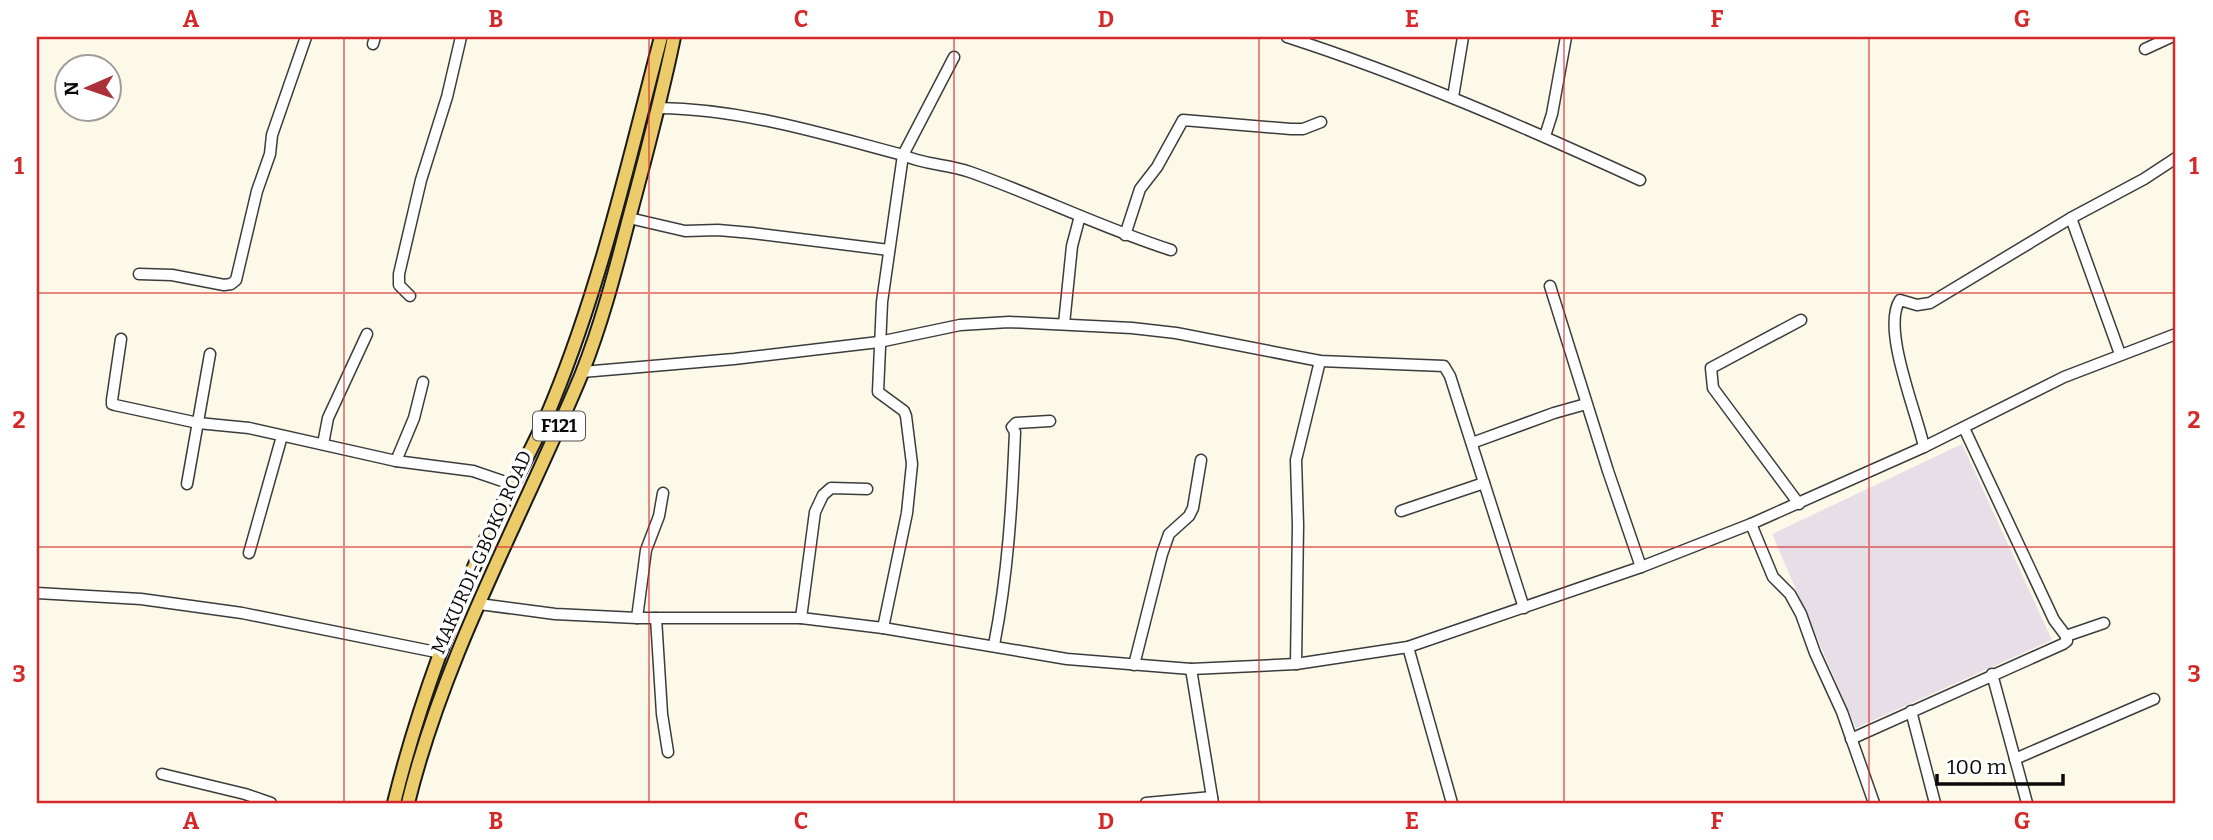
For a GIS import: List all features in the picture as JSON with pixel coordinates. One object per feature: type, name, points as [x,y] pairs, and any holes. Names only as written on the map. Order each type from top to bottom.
[{"type":"main road","name":"F121","points":[[394,803],[414,730],[441,653],[487,537],[553,403],[590,302],[661,37]]},
{"type":"main road","name":"MAKURDI-GBOKO ROAD","points":[[408,803],[442,689],[455,656],[582,372],[602,320],[659,108],[674,37]]},
{"type":"street","points":[[139,274],[172,275],[225,285],[236,280],[257,191],[270,154],[272,135],[306,37]]},
{"type":"street","points":[[410,296],[399,285],[399,274],[421,180],[447,97],[461,37]]},
{"type":"street","points":[[1287,37],[1367,63],[1453,97],[1640,180]]},
{"type":"street","points":[[1453,97],[1463,37]]},
{"type":"street","points":[[1545,136],[1552,114],[1566,37]]},
{"type":"street","points":[[2145,49],[2171,37]]},
{"type":"street","points":[[883,628],[907,513],[912,464],[904,411],[878,392],[879,342],[890,250],[903,155],[954,57]]},
{"type":"street","points":[[659,108],[723,112],[771,121],[912,159],[968,171],[1125,236],[1171,250]]},
{"type":"street","points":[[1125,236],[1140,189],[1157,167],[1183,120],[1292,129],[1303,129],[1321,122]]},
{"type":"street","points":[[1924,447],[1896,343],[1894,308],[1900,300],[1917,305],[1930,303],[2176,158]]},
{"type":"street","points":[[1064,324],[1072,246],[1080,216]]},
{"type":"street","points":[[629,218],[685,231],[741,232],[890,250]]},
{"type":"street","points":[[2071,218],[2120,354]]},
{"type":"street","points":[[1550,286],[1586,404],[1641,567]]},
{"type":"street","points":[[1799,504],[1713,387],[1711,368],[1801,320]]},
{"type":"street","points":[[582,372],[696,363],[879,342],[960,326],[1009,322],[1176,333],[1320,361],[1444,366],[1450,376],[1524,608]]},
{"type":"street","points":[[323,444],[328,418],[367,334]]},
{"type":"street","points":[[479,604],[555,614],[637,618],[801,618],[994,645],[1067,659],[1191,669],[1296,664],[1408,647],[1641,567],[1751,524],[1924,447],[2064,377],[2176,334]]},
{"type":"street","points":[[121,339],[112,404],[198,422],[249,428],[396,461],[473,471],[514,485]]},
{"type":"street","points":[[187,484],[211,354]]},
{"type":"street","points":[[1296,664],[1296,460],[1320,361]]},
{"type":"street","points":[[396,461],[415,418],[423,382]]},
{"type":"street","points":[[1472,443],[1586,404]]},
{"type":"street","points":[[994,645],[1002,607],[1010,536],[1015,432],[1012,427],[1016,423],[1050,421]]},
{"type":"street","points":[[1851,739],[2067,641],[2054,620],[1964,428]]},
{"type":"street","points":[[249,553],[282,436]]},
{"type":"street","points":[[1133,666],[1162,554],[1170,534],[1189,516],[1193,508],[1201,460]]},
{"type":"street","points":[[1401,511],[1484,483]]},
{"type":"street","points":[[801,618],[812,527],[818,502],[831,488],[867,489]]},
{"type":"street","points":[[637,618],[646,550],[659,516],[663,493]]},
{"type":"street","points":[[1751,524],[1770,572],[1790,594],[1801,614],[1874,803]]},
{"type":"street","points":[[37,593],[141,599],[242,612],[441,653]]},
{"type":"street","points":[[656,618],[662,714],[668,752]]},
{"type":"street","points":[[2066,636],[2104,624]]},
{"type":"street","points":[[1408,647],[1452,803]]},
{"type":"street","points":[[1146,803],[1212,800],[1191,669]]},
{"type":"street","points":[[1992,674],[2028,803]]},
{"type":"street","points":[[2015,760],[2154,699]]},
{"type":"street","points":[[1911,712],[1935,803]]},
{"type":"street","points":[[162,774],[271,803]]},
{"type":"shaded area","points":[[1962,444],[2052,640],[1856,728],[1772,534]]}]
